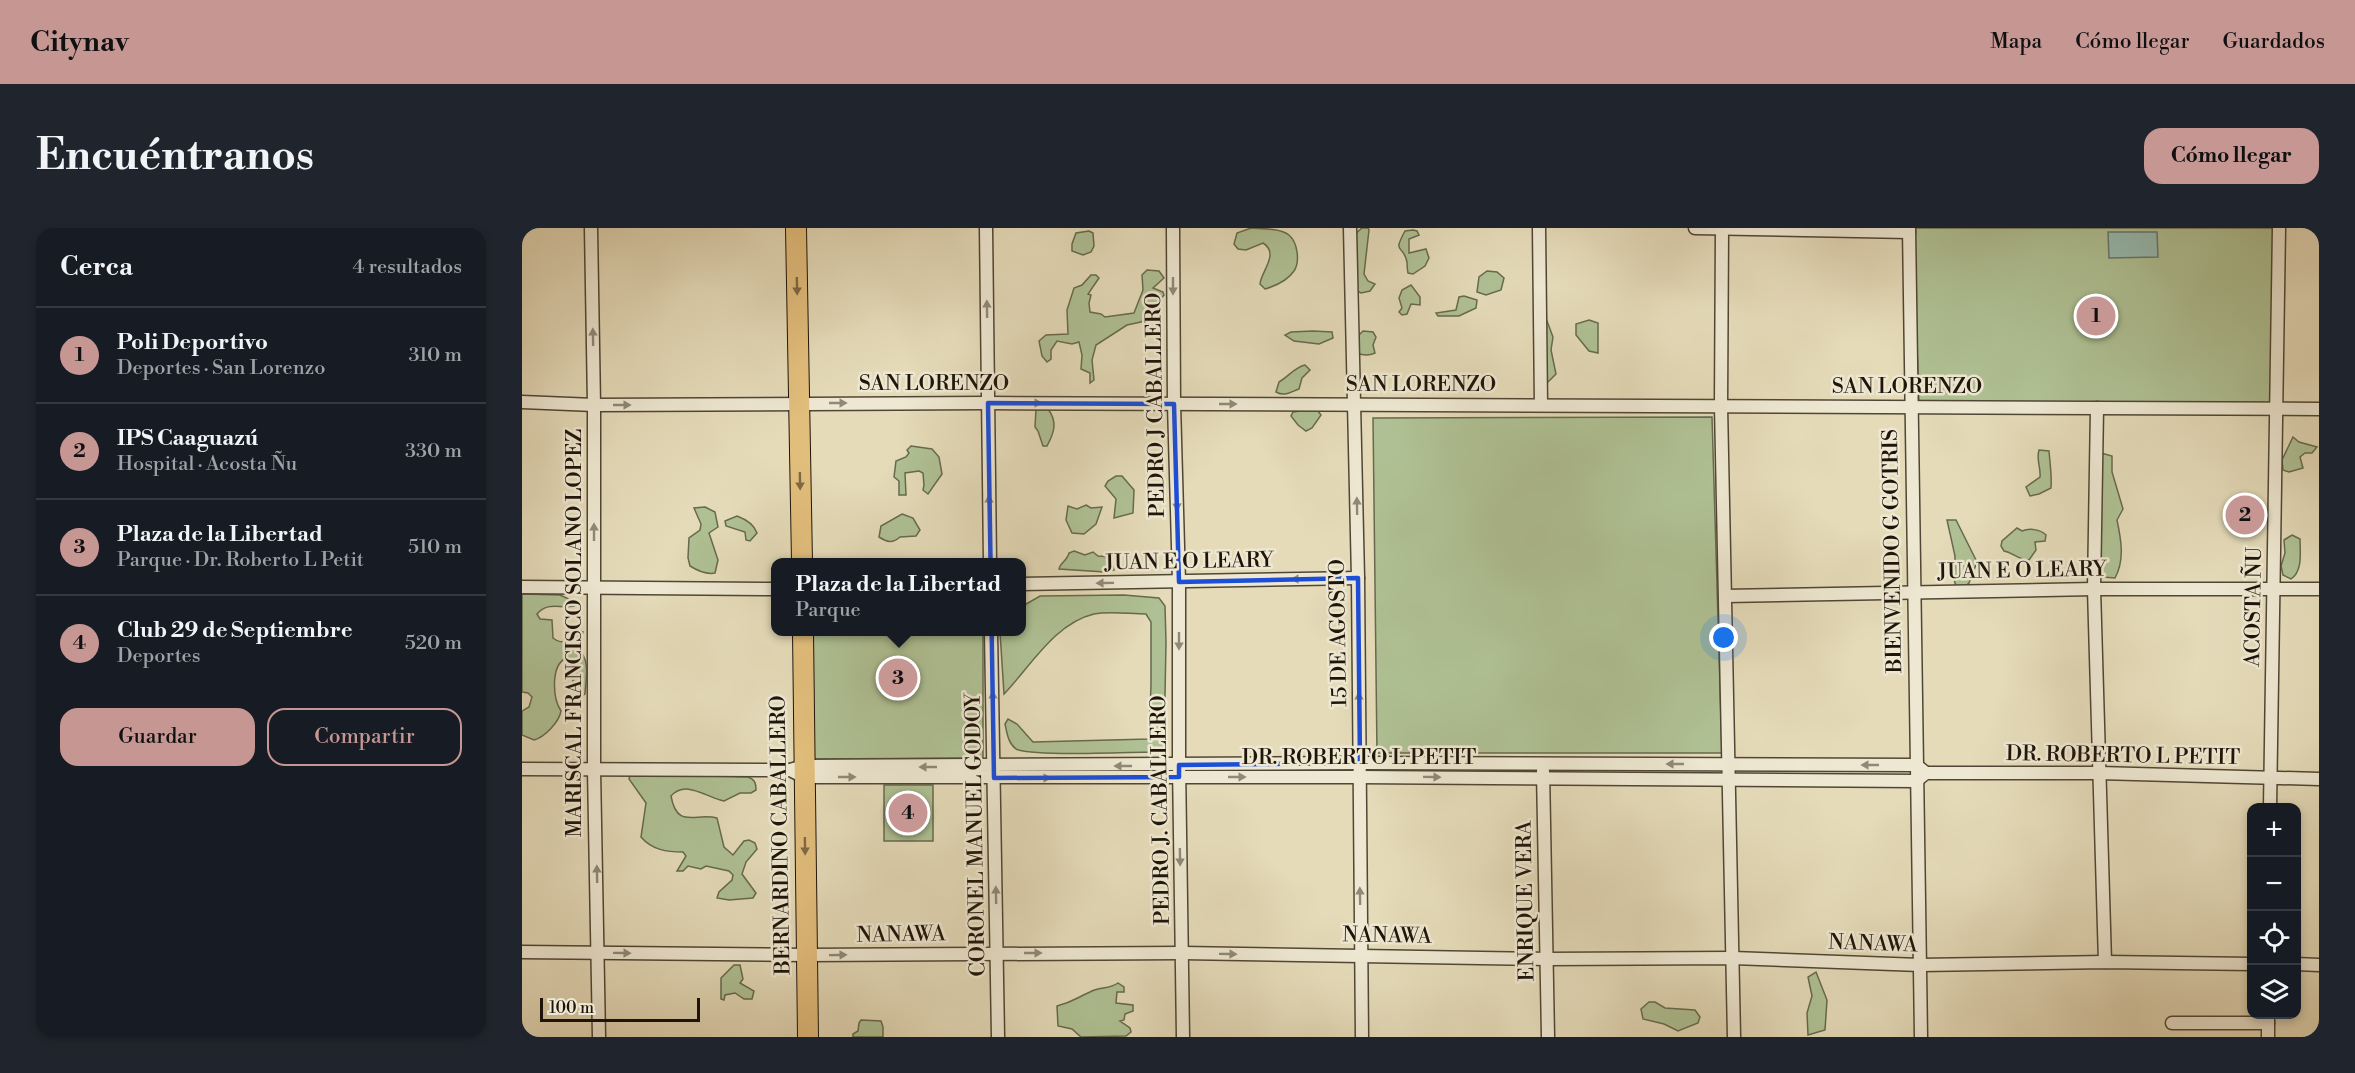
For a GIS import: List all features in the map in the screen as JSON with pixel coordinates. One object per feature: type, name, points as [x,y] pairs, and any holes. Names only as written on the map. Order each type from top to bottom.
[{"type":"highway","points":[[796,228],[802,558]]},
{"type":"highway","name":"BERNARDINO CABALLERO","points":[[803,636],[799,771],[808,1037]]},
{"type":"street","name":"MARISCAL FRANCISCO SOLANO LOPEZ","points":[[591,228],[594,405],[594,770],[599,1037]]},
{"type":"street","points":[[986,228],[990,558]]},
{"type":"street","name":"PEDRO J CABALLERO","points":[[1173,228],[1174,404],[1179,582]]},
{"type":"street","name":"15 DE AGOSTO","points":[[1350,228],[1358,578],[1362,1037]]},
{"type":"street","points":[[1539,228],[1541,405]]},
{"type":"street","points":[[1695,228],[1909,230]]},
{"type":"street","points":[[1722,228],[1721,406],[1734,1037]]},
{"type":"street","name":"ACOSTA ÑU","points":[[2270,803],[2279,228]]},
{"type":"street","name":"BIENVENIDO G GOTRIS","points":[[1909,230],[1916,765],[1921,777],[1921,1037]]},
{"type":"street","name":"SAN LORENZO","points":[[522,402],[594,405],[988,403],[2319,409]]},
{"type":"street","points":[[2097,408],[2094,589],[2105,962]]},
{"type":"street","name":"JUAN E O LEARY","points":[[1026,584],[1358,578]]},
{"type":"street","name":"PEDRO J. CABALLERO","points":[[1179,582],[1183,1037]]},
{"type":"street","points":[[522,587],[771,589]]},
{"type":"street","name":"JUAN E O LEARY","points":[[1725,596],[2094,589],[2319,589]]},
{"type":"street","name":"CORONEL MANUEL GODOY","points":[[991,636],[998,1037]]},
{"type":"street","name":"DR. ROBERTO L PETIT","points":[[1179,771],[1360,763],[1916,765]]},
{"type":"street","name":"ENRIQUE VERA","points":[[1543,764],[1548,1037]]},
{"type":"street","name":"DR. ROBERTO L PETIT","points":[[522,769],[1179,771],[1359,777],[1728,780],[2099,773],[2319,779]]},
{"type":"street","name":"NANAWA","points":[[522,951],[807,955],[1182,953],[1733,958],[1920,965],[2105,962],[2247,964]]},
{"type":"street","points":[[2301,964],[2319,964]]},
{"type":"street","points":[[2172,1023],[2268,1019],[2268,1037]]},
{"type":"highlighted area","points":[[988,403],[1174,404],[1179,582],[1358,578],[1360,763],[1179,765],[1179,777],[994,778]]},
{"type":"green space","points":[[1251,228],[1285,233],[1292,238],[1296,248],[1297,263],[1294,271],[1281,282],[1265,289],[1260,284],[1270,257],[1268,247],[1263,243],[1246,250],[1238,249],[1234,244],[1237,233]]},
{"type":"green space","points":[[1362,228],[1369,230],[1364,274],[1368,281],[1375,284],[1370,291],[1361,293],[1355,290],[1354,235]]},
{"type":"green space","points":[[1913,228],[2277,228],[2272,403],[1919,405]]},
{"type":"green space","points":[[1413,230],[1419,235],[1409,239],[1409,253],[1426,249],[1429,258],[1425,266],[1413,274],[1408,273],[1407,262],[1399,243],[1405,231]]},
{"type":"green space","points":[[1089,231],[1093,233],[1094,246],[1091,252],[1083,255],[1072,251],[1076,233]]},
{"type":"green space","points":[[1147,270],[1159,271],[1164,278],[1153,288],[1163,292],[1164,295],[1155,305],[1157,310],[1141,322],[1127,325],[1096,345],[1092,360],[1094,380],[1090,383],[1090,373],[1081,369],[1082,355],[1079,342],[1072,344],[1057,341],[1051,350],[1051,359],[1047,362],[1042,356],[1039,341],[1046,335],[1068,334],[1067,310],[1074,288],[1082,285],[1091,275],[1096,275],[1099,278],[1088,294],[1091,295],[1090,312],[1105,317],[1134,313],[1143,290],[1142,275]]},
{"type":"green space","points":[[1487,271],[1497,272],[1504,278],[1501,290],[1486,295],[1477,292],[1479,277]]},
{"type":"green space","points":[[1411,285],[1420,297],[1420,305],[1411,304],[1407,314],[1402,315],[1399,312],[1402,308],[1399,298],[1402,290]]},
{"type":"green space","points":[[1464,296],[1477,300],[1476,308],[1459,316],[1438,316],[1436,313],[1456,310],[1459,297]]},
{"type":"green space","points":[[1589,320],[1598,323],[1598,353],[1589,351],[1576,335],[1576,324]]},
{"type":"green space","points":[[1547,321],[1553,337],[1551,350],[1556,374],[1545,385],[1547,362],[1541,328]]},
{"type":"green space","points":[[1363,331],[1373,332],[1376,337],[1373,345],[1375,353],[1371,355],[1357,353],[1355,339]]},
{"type":"green space","points":[[1291,332],[1332,332],[1333,338],[1319,344],[1294,341],[1285,335]]},
{"type":"green space","points":[[1305,365],[1310,370],[1302,378],[1299,389],[1285,394],[1276,392],[1279,382]]},
{"type":"green space","points":[[1036,409],[1048,409],[1053,418],[1053,432],[1047,446],[1043,446],[1035,427]]},
{"type":"green space","points":[[1318,411],[1321,415],[1312,428],[1306,431],[1291,416],[1293,412]]},
{"type":"green space","points":[[1712,417],[1722,753],[1377,753],[1373,418]]},
{"type":"green space","points":[[2293,437],[2299,442],[2317,447],[2312,453],[2305,453],[2300,457],[2303,468],[2289,472],[2283,470],[2282,460]]},
{"type":"green space","points":[[911,446],[932,449],[939,457],[942,474],[928,494],[923,490],[923,473],[919,471],[905,473],[906,495],[899,495],[899,481],[894,477],[896,461],[906,457],[909,453],[907,450]]},
{"type":"green space","points":[[2039,450],[2049,451],[2051,488],[2030,496],[2026,487],[2040,477]]},
{"type":"green space","points":[[2101,453],[2112,456],[2112,472],[2123,509],[2117,520],[2121,557],[2115,578],[2103,577],[2096,569]]},
{"type":"green space","points":[[1116,476],[1122,476],[1134,490],[1133,513],[1114,518],[1116,499],[1105,486]]},
{"type":"green space","points":[[1086,505],[1091,508],[1102,507],[1096,524],[1084,534],[1072,533],[1066,520],[1068,506],[1077,509]]},
{"type":"green space","points":[[705,507],[715,512],[718,527],[709,533],[718,560],[715,573],[702,572],[690,566],[688,558],[689,538],[700,530],[701,524],[694,508]]},
{"type":"green space","points":[[902,514],[913,518],[920,530],[916,536],[900,537],[890,542],[879,537],[881,526]]},
{"type":"green space","points":[[737,516],[749,522],[756,530],[757,533],[750,541],[746,540],[745,532],[726,526],[725,521]]},
{"type":"green space","points":[[1947,520],[1956,520],[1977,562],[1969,583],[1963,588],[1956,587],[1954,579],[1955,556]]},
{"type":"green space","points":[[2017,528],[2022,531],[2038,530],[2046,535],[2045,541],[2035,542],[2036,550],[2029,560],[2004,551],[2001,546],[2002,541]]},
{"type":"green space","points":[[2292,535],[2300,539],[2300,555],[2299,566],[2295,576],[2291,579],[2283,575],[2281,566],[2285,553],[2284,540]]},
{"type":"green space","points":[[1074,551],[1085,555],[1093,552],[1098,556],[1110,557],[1114,570],[1105,572],[1059,569],[1069,553]]},
{"type":"green space","points":[[522,594],[560,595],[571,600],[574,606],[545,608],[537,614],[540,619],[552,620],[553,638],[558,641],[569,640],[572,629],[583,632],[577,648],[584,658],[587,669],[585,694],[580,697],[572,689],[574,673],[572,666],[566,658],[561,662],[557,668],[554,683],[560,715],[547,732],[534,740],[522,735],[522,711],[529,707],[532,697],[522,692]]},
{"type":"green space","points":[[1124,595],[1159,598],[1165,606],[1164,749],[1153,752],[1040,753],[1016,749],[1011,744],[1005,724],[1008,719],[1017,724],[1033,742],[1149,739],[1151,622],[1146,614],[1100,613],[1067,626],[1044,647],[1004,694],[1000,636],[1026,636],[1026,604],[1040,596]]},
{"type":"green space","points":[[812,636],[983,636],[983,758],[813,759]]},
{"type":"green space","points":[[631,773],[748,777],[753,780],[756,790],[751,793],[740,793],[724,801],[690,789],[677,791],[671,796],[678,813],[683,816],[717,818],[724,847],[733,855],[744,841],[749,840],[755,843],[757,849],[746,862],[742,874],[756,893],[753,898],[729,900],[717,898],[719,892],[732,880],[733,875],[729,871],[706,866],[701,869],[688,866],[683,871],[677,871],[686,856],[683,852],[660,849],[650,845],[641,837],[646,803],[629,779]]},
{"type":"green space","points":[[884,785],[933,785],[933,841],[884,841]]},
{"type":"green space","points":[[734,965],[740,965],[743,979],[740,983],[754,991],[752,999],[744,999],[735,993],[725,995],[724,1000],[721,999],[721,978]]},
{"type":"green space","points":[[1816,972],[1827,1000],[1825,1030],[1808,1035],[1807,1013],[1812,996],[1808,977]]},
{"type":"green space","points":[[1118,983],[1124,987],[1124,992],[1117,992],[1116,1003],[1133,1005],[1133,1011],[1125,1014],[1124,1020],[1120,1021],[1130,1028],[1131,1032],[1126,1036],[1081,1037],[1072,1029],[1058,1026],[1057,1006],[1093,990]]},
{"type":"green space","points":[[1649,1002],[1655,1002],[1665,1008],[1695,1010],[1700,1017],[1698,1023],[1678,1031],[1664,1024],[1643,1019],[1641,1009]]},
{"type":"green space","points":[[861,1020],[881,1021],[883,1037],[853,1037],[853,1034],[858,1031]]},
{"type":"water","points":[[2108,232],[2157,232],[2158,257],[2109,258]]},
{"type":"place","name":"Poli Deportivo","points":[[2096,316]]},
{"type":"place","name":"IPS Caaguazú","points":[[2245,515]]},
{"type":"place","name":"Plaza de la Libertad","points":[[898,678]]},
{"type":"place","name":"Club 29 de Septiembre","points":[[908,813]]}]
